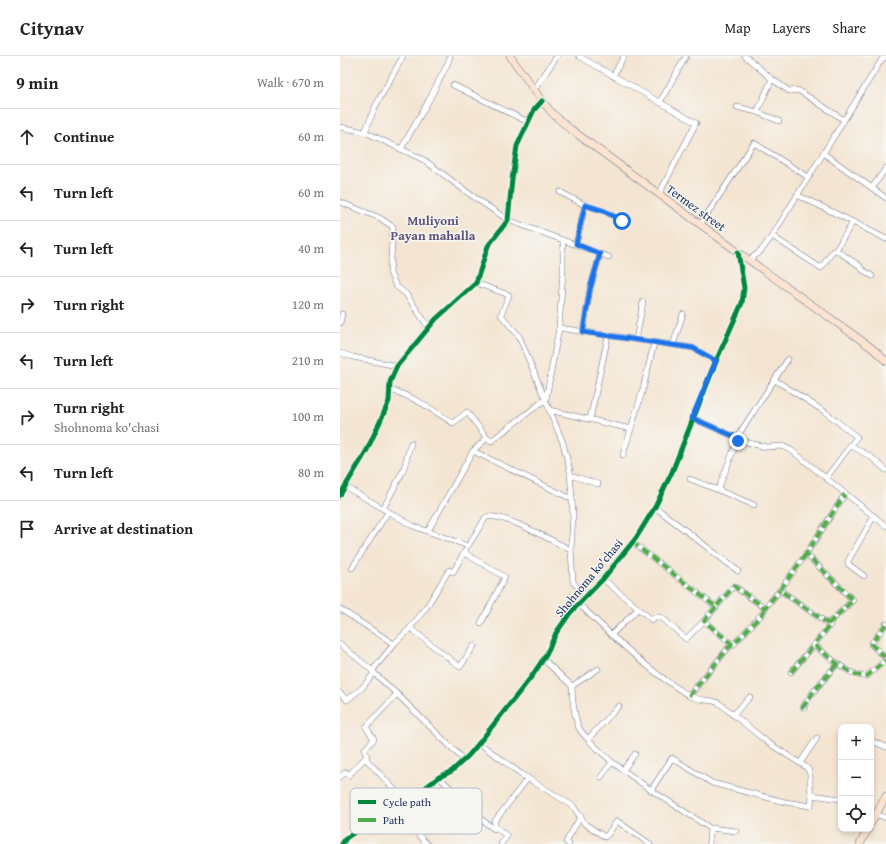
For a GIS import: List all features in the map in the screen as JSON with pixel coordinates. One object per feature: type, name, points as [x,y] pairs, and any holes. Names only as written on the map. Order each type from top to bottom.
[{"type":"main road","name":"Termez street","points":[[510,56],[553,114],[569,128],[700,225],[872,348],[886,361]]},
{"type":"main road","points":[[874,815],[886,796]]},
{"type":"main road","points":[[860,844],[866,832]]},
{"type":"street","points":[[365,132],[375,107],[403,56]]},
{"type":"street","points":[[401,149],[428,102],[448,63],[450,56]]},
{"type":"street","points":[[534,90],[557,56]]},
{"type":"street","points":[[579,56],[696,123],[659,194]]},
{"type":"street","points":[[613,76],[624,56]]},
{"type":"street","points":[[660,102],[686,56]]},
{"type":"street","points":[[745,56],[772,79],[790,91],[798,90],[844,120]]},
{"type":"street","points":[[749,260],[761,251],[772,236],[882,59],[886,57]]},
{"type":"street","points":[[757,112],[772,79]]},
{"type":"street","points":[[453,85],[528,122]]},
{"type":"street","points":[[340,495],[367,450],[389,401],[390,382],[397,366],[436,319],[476,283],[488,246],[508,220],[517,146],[534,110],[542,100]]},
{"type":"street","points":[[737,107],[757,112],[779,121]]},
{"type":"street","points":[[340,127],[365,132],[424,160],[470,195],[508,220],[610,257]]},
{"type":"street","points":[[700,225],[754,143],[808,177]]},
{"type":"street","points":[[823,153],[886,198]]},
{"type":"street","points":[[872,188],[886,168]]},
{"type":"street","points":[[560,192],[585,205],[604,211],[622,221]]},
{"type":"street","points":[[797,195],[886,239]]},
{"type":"street","points":[[340,202],[380,218],[393,227],[390,273],[396,286],[406,294],[429,328]]},
{"type":"street","points":[[576,244],[585,205]]},
{"type":"street","points":[[772,236],[821,268],[833,251],[836,250],[853,222]]},
{"type":"street","points":[[390,390],[403,393],[437,412],[453,423],[466,412],[491,441],[546,399],[559,328],[563,271],[563,240]]},
{"type":"street","points":[[836,250],[872,276]]},
{"type":"street","name":"Shohnoma ko'chasi","points":[[424,788],[439,777],[452,770],[479,743],[532,676],[543,659],[556,633],[570,613],[603,579],[632,542],[655,507],[672,472],[692,418],[742,303],[744,288],[738,252]]},
{"type":"street","points":[[583,332],[590,289],[600,254]]},
{"type":"street","points":[[476,283],[509,295],[501,314],[519,336],[563,443],[570,475],[572,499],[571,550],[573,582],[586,596]]},
{"type":"street","points":[[636,340],[643,302]]},
{"type":"street","points":[[340,323],[342,314]]},
{"type":"street","points":[[673,345],[683,314]]},
{"type":"street","points":[[559,328],[693,348],[716,361]]},
{"type":"street","points":[[590,419],[608,336]]},
{"type":"street","points":[[623,455],[643,389],[654,343]]},
{"type":"street","points":[[340,352],[359,358],[397,366]]},
{"type":"street","points":[[718,490],[738,438],[788,359]]},
{"type":"street","points":[[775,380],[825,412],[857,437],[826,478]]},
{"type":"street","points":[[549,410],[631,429]]},
{"type":"street","points":[[692,418],[748,443],[766,447],[782,446],[791,450],[886,526]]},
{"type":"street","points":[[428,531],[473,451],[487,438]]},
{"type":"street","points":[[352,568],[386,511],[403,471],[412,443]]},
{"type":"street","points":[[850,445],[871,457],[886,470]]},
{"type":"street","points":[[473,451],[572,499]]},
{"type":"street","points":[[570,475],[598,484]]},
{"type":"street","points":[[690,478],[754,505]]},
{"type":"street","points":[[346,487],[412,526],[468,546]]},
{"type":"street","points":[[689,696],[696,685],[729,647],[733,645],[763,612],[806,554],[846,494]]},
{"type":"street","points":[[655,507],[738,571]]},
{"type":"street","points":[[340,693],[346,700],[362,688],[394,644],[410,628],[426,608],[449,570],[453,572],[486,517],[491,515],[515,523],[571,550]]},
{"type":"street","points":[[864,576],[848,564],[848,561],[874,516]]},
{"type":"street","points":[[632,542],[716,607]]},
{"type":"street","points":[[465,551],[466,554],[505,577],[481,623]]},
{"type":"street","points":[[791,672],[830,625],[828,624],[853,600],[806,554]]},
{"type":"street","points":[[603,579],[652,620],[655,617],[661,618],[686,639],[704,621],[734,586],[766,608]]},
{"type":"street","points":[[780,590],[828,624]]},
{"type":"street","points":[[579,604],[611,636],[650,669],[689,696],[699,700],[713,700],[719,703],[767,742],[809,769],[810,793],[812,795],[811,806],[785,802],[712,783],[672,758],[651,790]]},
{"type":"street","points":[[340,609],[394,644]]},
{"type":"street","points":[[611,636],[638,609]]},
{"type":"street","points":[[704,621],[733,645]]},
{"type":"street","points":[[814,645],[837,664],[855,674],[863,677],[867,676],[886,659],[871,644],[886,624]]},
{"type":"street","points":[[410,628],[460,667],[474,646]]},
{"type":"street","points":[[340,644],[397,694],[463,760]]},
{"type":"street","points":[[543,659],[572,686],[572,701],[579,727],[588,739],[612,762],[651,790],[710,828],[736,831]]},
{"type":"street","points":[[804,708],[803,707],[814,691],[837,664]]},
{"type":"street","points":[[572,686],[598,668]]},
{"type":"street","points":[[340,777],[346,772],[349,775],[367,756],[364,750],[374,739],[366,727],[397,694]]},
{"type":"street","points":[[733,714],[750,697]]},
{"type":"street","points":[[588,739],[619,706]]},
{"type":"street","points":[[800,763],[817,738]]},
{"type":"street","points":[[874,742],[886,747]]},
{"type":"street","points":[[479,743],[528,778],[573,806],[585,824],[605,837],[617,821],[650,844]]},
{"type":"street","points":[[623,770],[635,754]]},
{"type":"street","points":[[365,758],[393,788]]},
{"type":"street","points":[[601,777],[612,762]]},
{"type":"street","points":[[439,777],[450,788]]},
{"type":"street","points":[[501,844],[507,836],[496,827],[494,822],[528,778]]},
{"type":"street","points":[[812,795],[838,799]]},
{"type":"street","points":[[569,844],[566,842],[581,816]]},
{"type":"street","points":[[874,817],[886,818]]},
{"type":"street","points":[[482,820],[494,829],[496,827]]},
{"type":"street","points":[[709,844],[710,828]]},
{"type":"street","name":"Shohnoma ko'chasi","points":[[342,844],[346,838],[352,834]]},
{"type":"street","points":[[418,834],[427,844]]},
{"type":"marked path","points":[[828,624],[853,600],[806,554],[845,494]]},
{"type":"marked path","points":[[632,542],[716,607],[734,586],[765,608],[780,590]]},
{"type":"marked path","points":[[806,554],[780,590],[830,625],[814,645],[839,665],[854,674],[861,676],[867,676],[886,660]]},
{"type":"marked path","points":[[716,607],[704,621],[733,645]]},
{"type":"marked path","points":[[689,696],[729,647],[733,645],[763,613],[765,608]]},
{"type":"marked path","points":[[886,624],[871,644],[886,658]]},
{"type":"marked path","points":[[791,672],[814,645]]},
{"type":"marked path","points":[[804,708],[803,707],[814,691],[837,664]]},
{"type":"cycle path","points":[[340,495],[367,450],[383,415],[389,401],[390,382],[397,366],[436,319],[476,283],[488,246],[508,220],[517,146],[534,110],[542,101]]},
{"type":"cycle path","points":[[425,788],[439,777],[452,771],[479,743],[532,676],[546,655],[556,633],[570,613],[603,579],[636,538],[655,507],[672,472],[716,361],[742,303],[744,288],[738,252]]},
{"type":"cycle path","points":[[342,844],[346,838],[352,834]]},
{"type":"district","name":"Muliyoni Payan mahalla","points":[[433,228]]},
{"type":"route","points":[[622,221],[604,211],[585,205],[576,244],[600,254],[590,289],[583,332],[693,348],[716,361],[692,418],[738,438],[738,441]]}]
